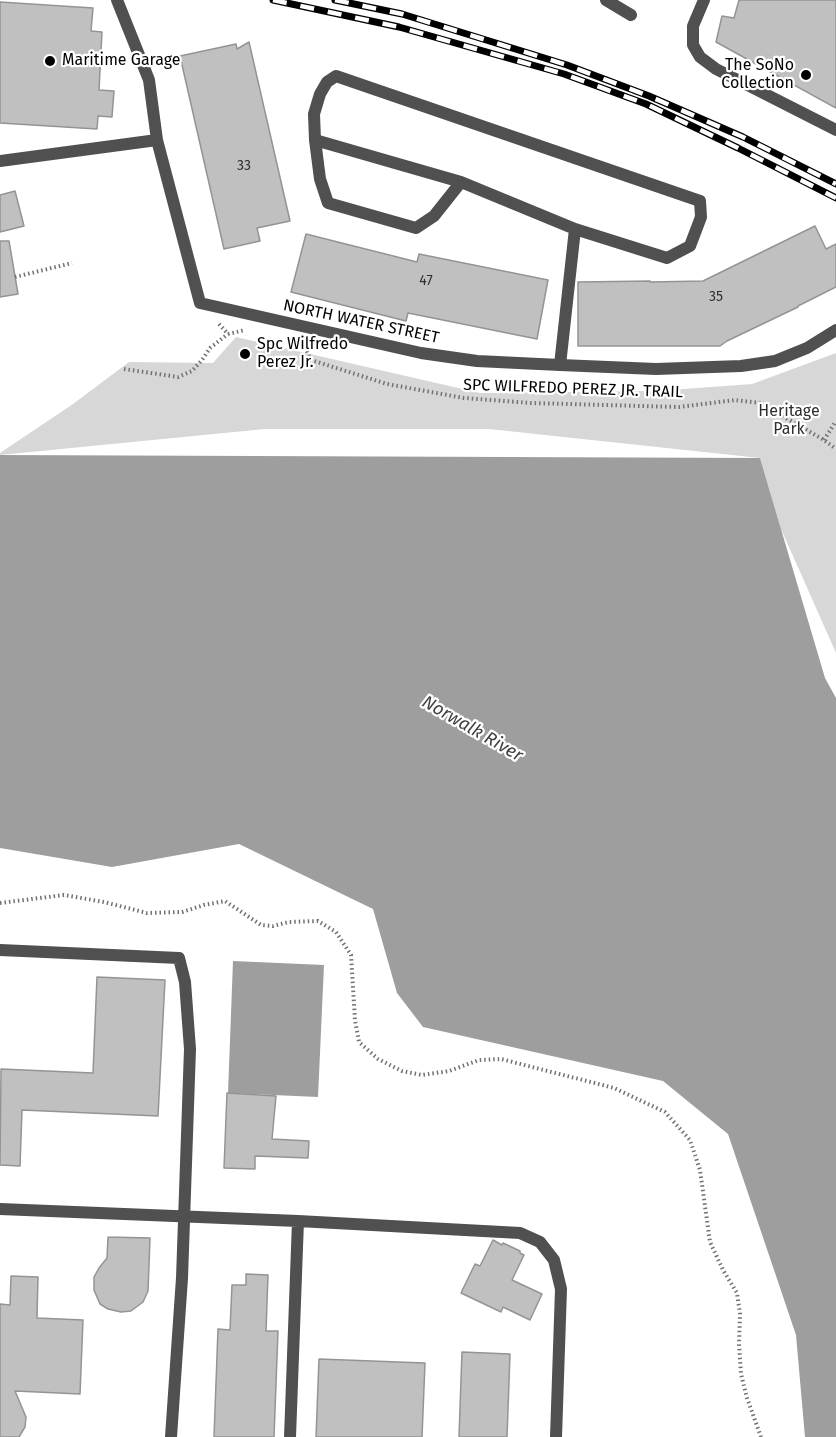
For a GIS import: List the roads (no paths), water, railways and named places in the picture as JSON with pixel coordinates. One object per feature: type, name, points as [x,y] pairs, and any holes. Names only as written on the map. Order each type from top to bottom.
[{"type":"street","points":[[0,161],[157,140],[149,80],[117,0]]},
{"type":"street","points":[[606,0],[631,15]]},
{"type":"street","points":[[704,0],[693,26],[693,45],[700,57],[716,69],[836,130]]},
{"type":"street","points":[[315,140],[461,182],[575,229],[666,258],[690,246],[701,217],[700,201],[336,76],[327,82],[320,94],[314,114],[315,140],[320,179],[328,203],[416,228],[434,216],[461,182]]},
{"type":"street","name":"NORTH WATER STREET","points":[[157,140],[200,303],[421,353],[477,361],[560,365],[656,369],[741,366],[775,361],[807,348],[836,330]]},
{"type":"street","points":[[560,365],[575,229]]},
{"type":"street","points":[[0,950],[179,958],[185,982],[190,1049],[182,1278],[171,1437]]},
{"type":"street","points":[[0,1209],[520,1233],[540,1242],[554,1260],[561,1289],[556,1437]]},
{"type":"street","points":[[290,1437],[298,1221]]},
{"type":"water","name":"Norwalk River","points":[[0,455],[760,458],[825,678],[836,698],[836,1437],[805,1437],[796,1335],[728,1134],[663,1081],[423,1027],[397,993],[373,909],[239,844],[112,867],[0,848]]},
{"type":"water","points":[[233,961],[324,965],[318,1097],[228,1093]]},
{"type":"railway","points":[[273,0],[399,27],[564,74],[646,104],[836,198]]},
{"type":"railway","points":[[335,0],[402,14],[567,65],[649,96],[743,137],[836,184]]},
{"type":"place","name":"Maritime Garage","points":[[50,61]]},
{"type":"place","name":"The SoNo Collection","points":[[806,75]]},
{"type":"place","name":"Spc Wilfredo Perez Jr.","points":[[245,354]]},
{"type":"park label","name":"Heritage Park","points":[[789,421]]}]
